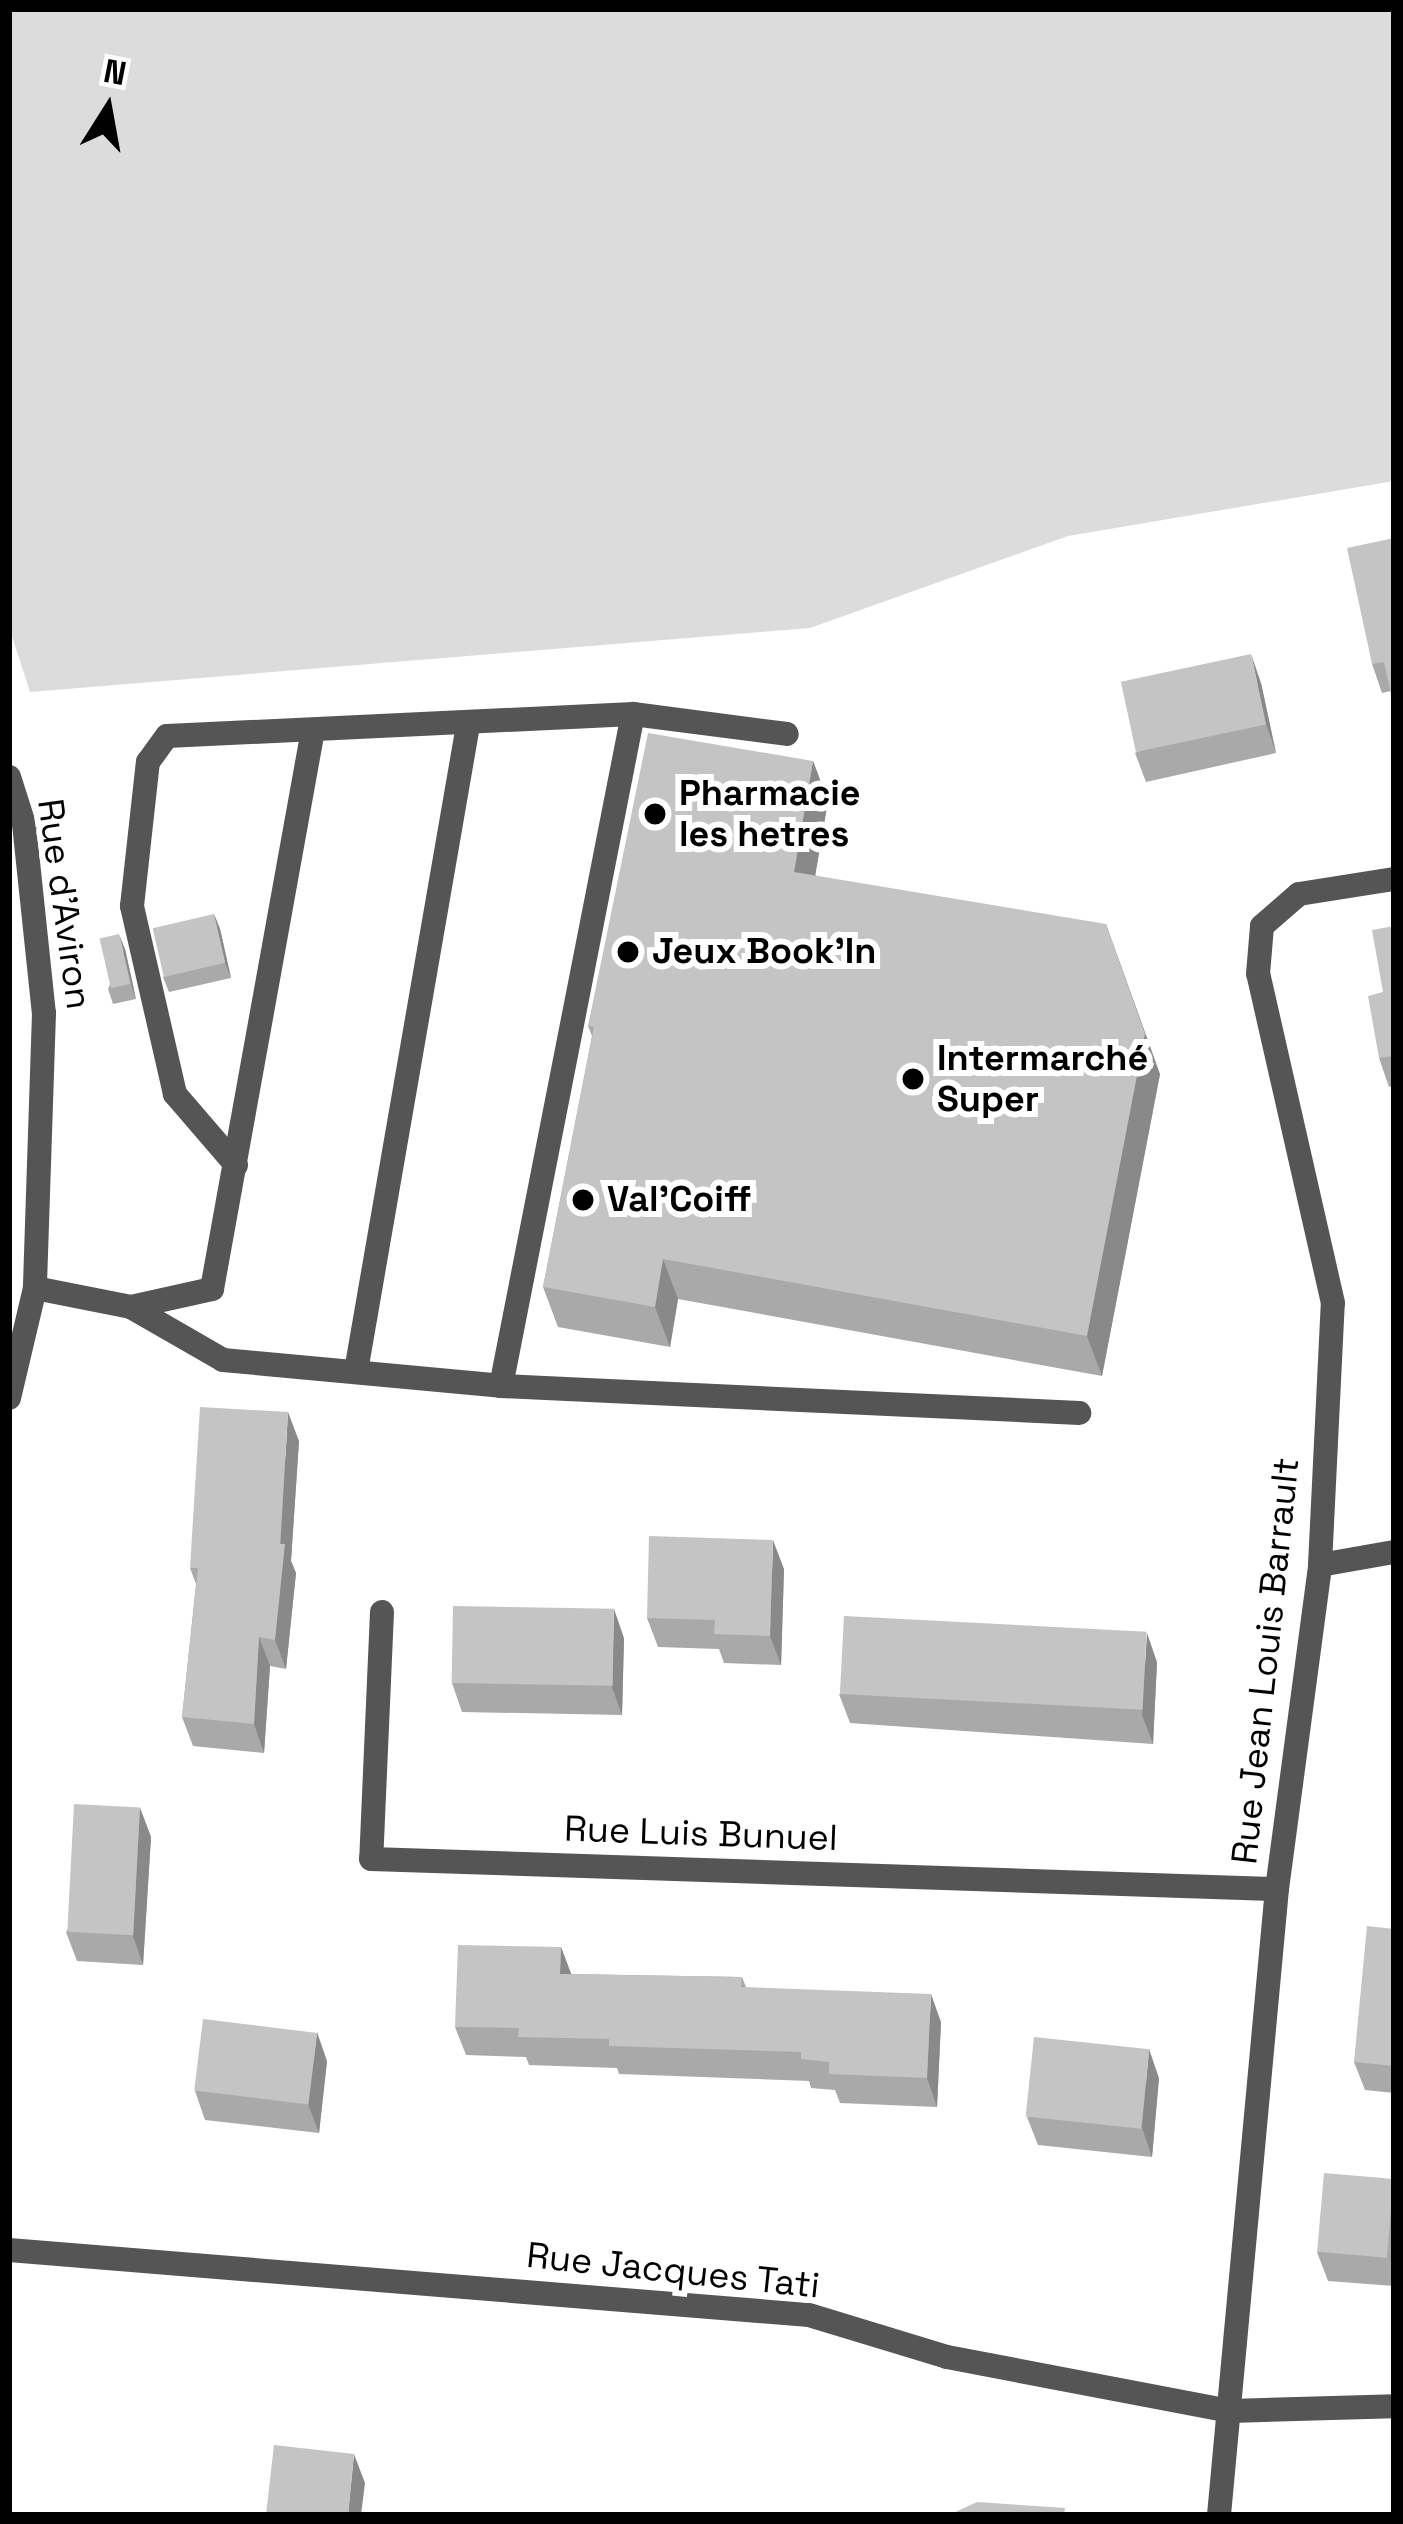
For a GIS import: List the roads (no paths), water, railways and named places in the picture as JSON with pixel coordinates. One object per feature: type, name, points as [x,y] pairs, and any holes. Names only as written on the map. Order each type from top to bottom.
[{"type":"street","points":[[501,1386],[632,715]]},
{"type":"street","points":[[236,1166],[175,1094],[132,905],[148,762],[167,736],[632,715],[787,734]]},
{"type":"street","points":[[356,1371],[468,724]]},
{"type":"street","points":[[131,1307],[212,1289],[313,730]]},
{"type":"street","name":"Rue d'Aviron","points":[[9,777],[24,824],[44,1013],[35,1288],[9,1398]]},
{"type":"street","name":"Rue Jean Louis Barrault","points":[[1220,2515],[1277,1889],[1320,1564],[1333,1303],[1258,974],[1262,926],[1299,894],[1394,879]]},
{"type":"street","points":[[35,1288],[131,1307],[223,1360],[501,1386],[1079,1413]]},
{"type":"street","points":[[1320,1564],[1394,1552]]},
{"type":"street","name":"Rue Luis Bunuel","points":[[382,1612],[370,1859],[1277,1889]]},
{"type":"street","name":"Rue Jacques Tati","points":[[9,2250],[809,2315],[947,2357],[1229,2411],[1394,2406]]},
{"type":"place","name":"Pharmacie les hetres","points":[[655,814]]},
{"type":"place","name":"Jeux Book'In","points":[[628,952]]},
{"type":"place","name":"Intermarché Super","points":[[913,1079]]},
{"type":"place","name":"Val'Coiff","points":[[583,1200]]}]
